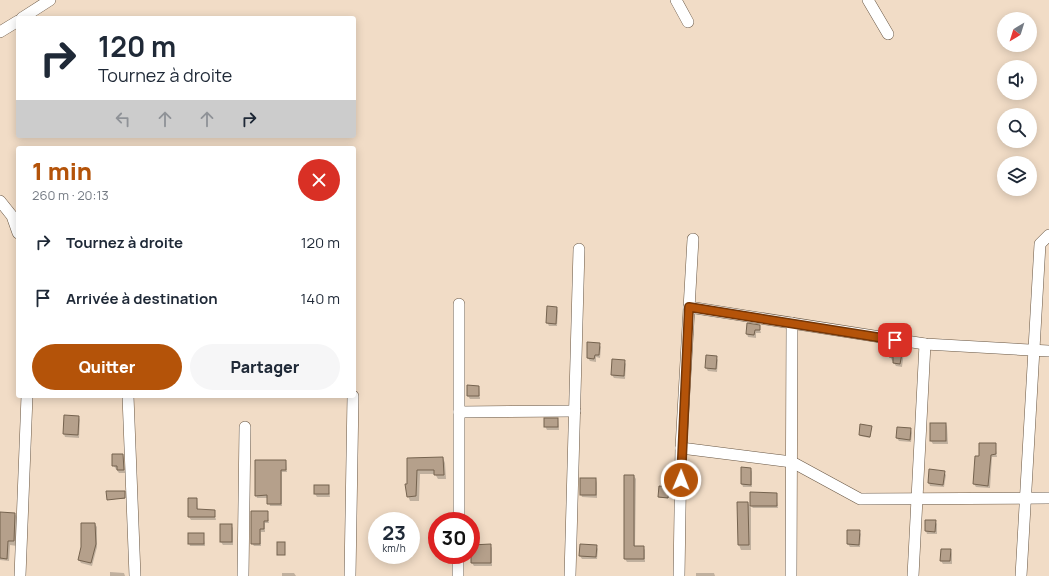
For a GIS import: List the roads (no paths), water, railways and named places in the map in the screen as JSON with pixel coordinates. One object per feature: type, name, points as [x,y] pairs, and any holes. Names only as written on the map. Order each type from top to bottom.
[{"type":"street","points":[[25,16],[50,0]]},
{"type":"street","points":[[676,0],[688,22]]},
{"type":"street","points":[[868,0],[888,34]]},
{"type":"street","points":[[0,32],[16,22]]},
{"type":"street","points":[[0,201],[12,216],[16,227]]},
{"type":"street","points":[[1021,576],[1040,244],[1049,235]]},
{"type":"street","points":[[680,576],[681,448],[693,238]]},
{"type":"street","points":[[570,576],[578,249]]},
{"type":"street","points":[[458,512],[459,304]]},
{"type":"street","points":[[689,307],[925,344],[1049,351]]},
{"type":"street","points":[[791,576],[792,323]]},
{"type":"street","points":[[913,576],[925,344]]},
{"type":"street","points":[[20,576],[27,398]]},
{"type":"street","points":[[128,398],[135,576]]},
{"type":"street","points":[[350,576],[353,398]]},
{"type":"street","points":[[459,412],[574,411]]},
{"type":"street","points":[[243,576],[245,427]]},
{"type":"street","points":[[681,448],[792,462],[860,499],[1049,498]]},
{"type":"street","points":[[458,564],[458,576]]}]
